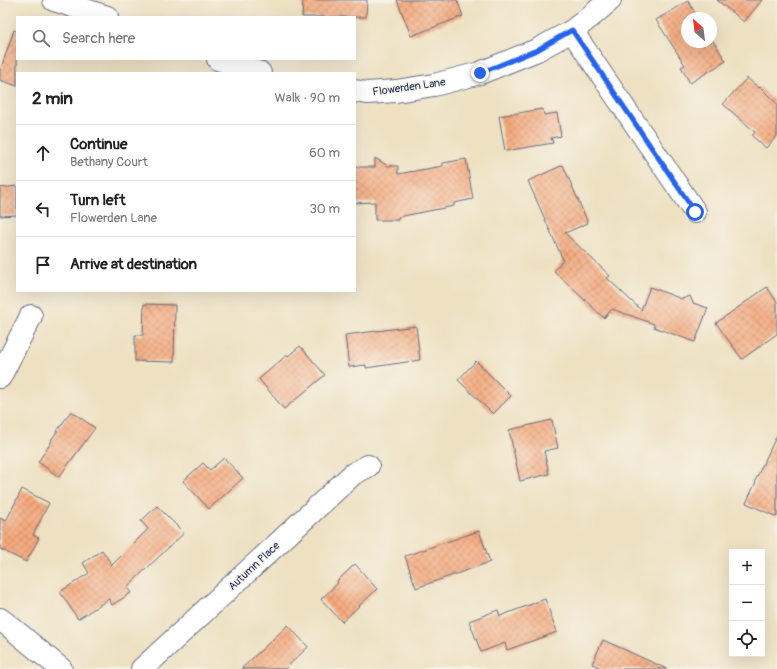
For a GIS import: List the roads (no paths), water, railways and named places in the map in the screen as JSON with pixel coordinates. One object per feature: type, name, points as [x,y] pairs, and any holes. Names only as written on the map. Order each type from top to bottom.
[{"type":"street","points":[[54,0],[104,16]]},
{"type":"street","name":"Flowerden Lane","points":[[356,91],[367,93],[403,90],[434,85],[480,73],[537,50],[572,30],[610,0]]},
{"type":"street","points":[[572,30],[695,212]]},
{"type":"street","points":[[221,60],[257,72]]},
{"type":"street","points":[[0,377],[31,316]]},
{"type":"street","name":"Autumn Place","points":[[142,669],[353,474],[368,466]]},
{"type":"street","points":[[0,619],[61,669]]}]
